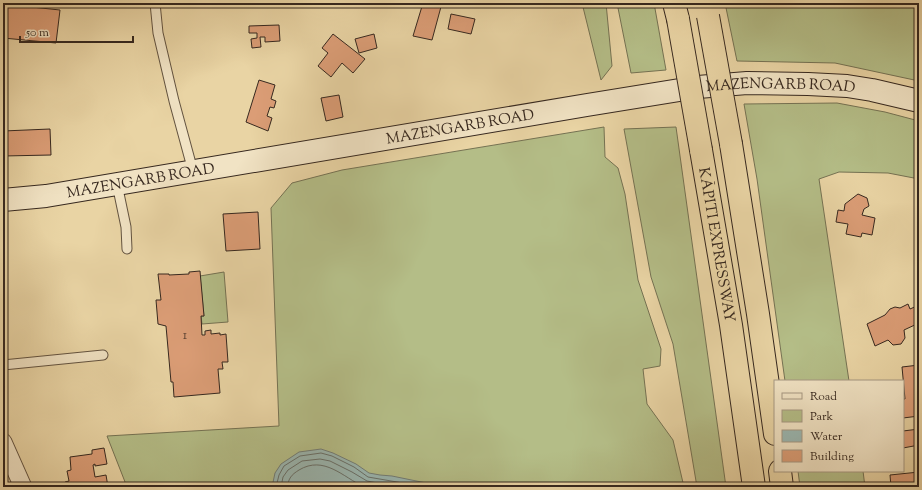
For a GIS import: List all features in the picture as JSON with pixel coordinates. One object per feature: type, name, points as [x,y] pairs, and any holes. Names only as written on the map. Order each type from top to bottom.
[{"type":"highway","name":"KĀPITI EXPRESSWAY","points":[[706,10],[731,144],[774,427]]},
{"type":"highway","name":"KĀPITI EXPRESSWAY","points":[[676,11],[731,324],[754,487]]},
{"type":"highway","points":[[780,472],[782,487]]},
{"type":"main road","name":"MAZENGARB ROAD","points":[[3,200],[46,196],[698,87],[747,83],[808,84],[854,87],[919,100]]},
{"type":"street","points":[[3,442],[23,487]]},
{"type":"lane","points":[[155,3],[158,33],[174,101],[193,171]]},
{"type":"lane","points":[[117,183],[126,226],[127,249]]},
{"type":"lane","points":[[3,365],[103,355]]},
{"type":"green space","points":[[582,3],[606,3],[612,66],[601,80]]},
{"type":"green space","points":[[617,3],[654,3],[666,70],[631,73]]},
{"type":"green space","points":[[725,3],[919,3],[919,81],[835,63],[737,61]]},
{"type":"green space","points":[[837,103],[885,112],[919,121],[919,179],[888,173],[839,172],[819,179],[849,380],[785,380],[757,179],[744,104]]},
{"type":"green space","points":[[604,127],[605,157],[618,168],[625,194],[638,280],[661,349],[660,366],[643,369],[647,404],[673,440],[684,487],[127,487],[107,436],[279,426],[271,208],[292,183],[342,170]]},
{"type":"green space","points":[[676,127],[726,487],[697,487],[673,344],[651,277],[624,129]]},
{"type":"green space","points":[[224,272],[228,322],[202,324],[201,316],[204,316],[200,276]]},
{"type":"green space","points":[[798,472],[863,472],[865,487],[800,487]]},
{"type":"water","points":[[321,449],[356,464],[369,473],[436,485],[437,487],[272,487],[275,473],[281,464],[299,452]]},
{"type":"building","points":[[423,3],[442,3],[432,40],[413,36]]},
{"type":"building","points":[[3,4],[60,10],[56,43],[3,38]]},
{"type":"building","points":[[451,14],[475,19],[471,34],[448,29]]},
{"type":"building","points":[[279,25],[280,41],[265,42],[265,37],[260,37],[261,47],[252,48],[251,39],[257,38],[257,33],[249,33],[249,26]]},
{"type":"building","points":[[333,34],[365,59],[353,73],[342,63],[331,77],[318,66],[328,53],[322,48]]},
{"type":"building","points":[[374,34],[377,48],[359,53],[355,39]]},
{"type":"building","points":[[259,80],[275,85],[271,99],[276,101],[274,108],[270,107],[267,116],[272,118],[268,131],[246,122]]},
{"type":"building","points":[[339,95],[343,117],[326,121],[321,98]]},
{"type":"building","points":[[50,129],[51,155],[3,156],[3,131]]},
{"type":"building","points":[[858,194],[867,198],[869,206],[864,209],[862,215],[875,218],[872,235],[862,233],[861,237],[846,234],[848,224],[836,222],[838,210],[844,211],[845,204]]},
{"type":"building","points":[[258,212],[260,249],[226,251],[223,214]]},
{"type":"building","points":[[200,271],[204,316],[201,316],[202,335],[205,335],[205,331],[211,330],[211,334],[226,334],[228,362],[222,362],[223,369],[218,369],[220,393],[174,397],[173,382],[171,382],[166,326],[158,324],[156,300],[161,300],[158,274],[189,274],[189,272]]},
{"type":"building","points":[[908,304],[910,309],[919,305],[919,323],[904,330],[905,338],[901,344],[893,345],[888,340],[875,346],[867,324],[885,315],[890,309],[895,307],[900,308]]},
{"type":"building","points":[[919,365],[919,416],[904,418],[905,399],[902,367]]},
{"type":"building","points":[[919,429],[919,445],[904,448],[904,431]]},
{"type":"building","points":[[104,448],[107,464],[93,465],[95,477],[106,475],[108,487],[65,487],[65,482],[69,481],[67,471],[71,470],[70,457],[92,454],[92,450]]},
{"type":"building","points":[[919,472],[919,487],[891,487],[890,475]]}]
